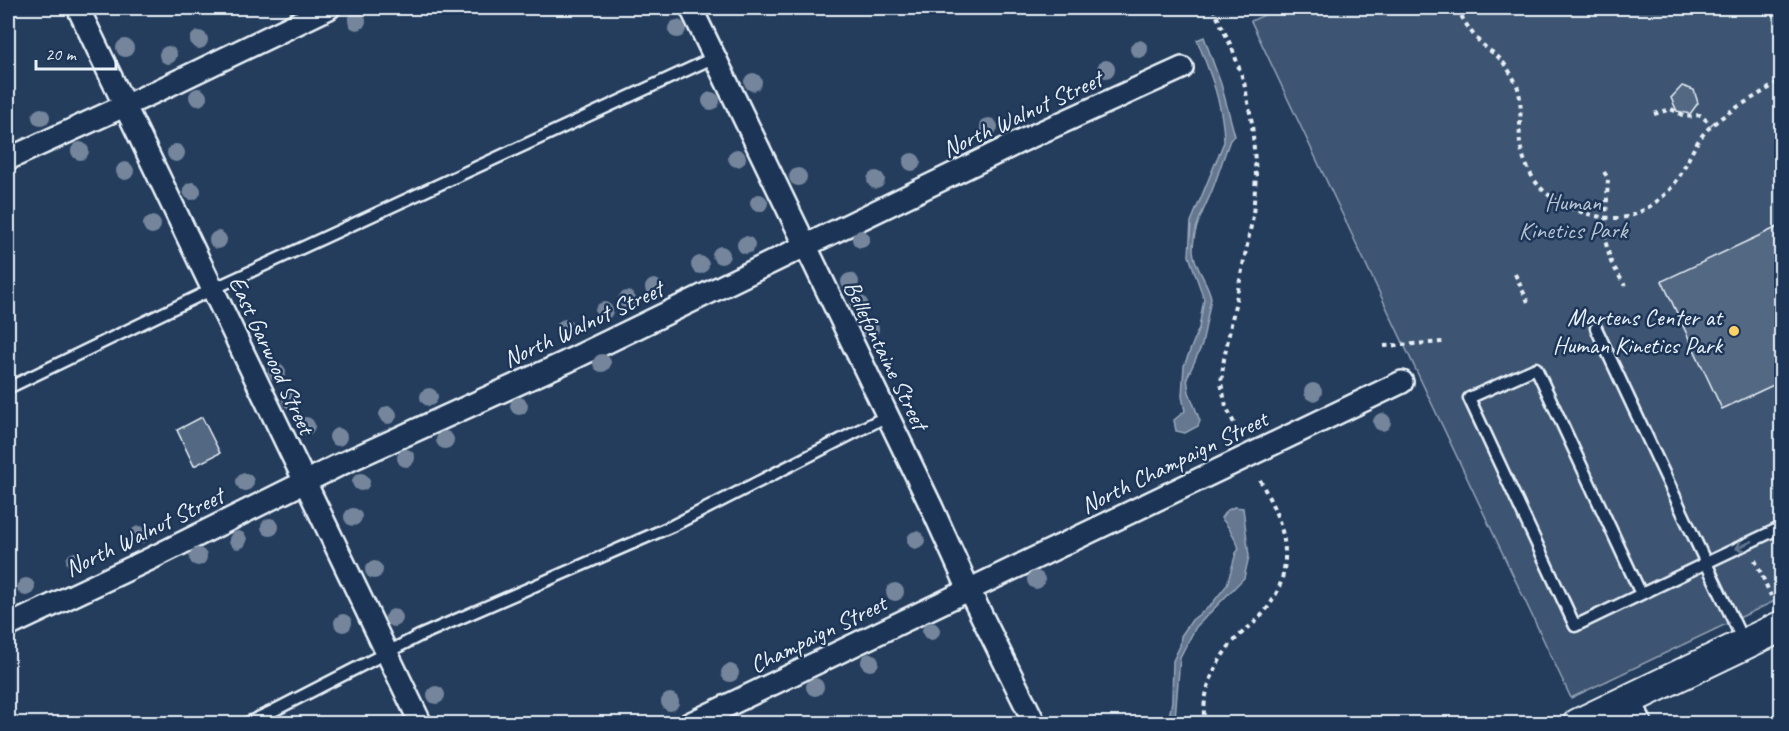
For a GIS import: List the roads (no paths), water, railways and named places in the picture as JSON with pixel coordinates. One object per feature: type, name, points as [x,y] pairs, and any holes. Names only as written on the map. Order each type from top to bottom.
[{"type":"main road","points":[[1578,723],[1636,711],[1744,643],[1782,626]]},
{"type":"street","name":"East Garwood Street","points":[[78,8],[421,723]]},
{"type":"street","points":[[8,159],[329,8]]},
{"type":"street","name":"Bellefontaine Street","points":[[691,8],[969,590],[1035,723]]},
{"type":"street","name":"North Walnut Street","points":[[8,626],[305,482],[566,362],[1017,143],[1182,68]]},
{"type":"street","name":"North Champaign Street","points":[[969,590],[1402,382]]},
{"type":"street","name":"Champaign Street","points":[[689,723],[969,590]]},
{"type":"lane","points":[[8,388],[213,289],[715,57]]},
{"type":"lane","points":[[1596,328],[1744,643]]},
{"type":"lane","points":[[1641,594],[1536,368],[1469,398],[1575,626],[1782,527]]},
{"type":"lane","points":[[245,723],[419,636],[672,526],[887,416]]},
{"type":"place","name":"Martens Center at Human Kinetics Park","points":[[1734,331]]},
{"type":"park label","name":"Human Kinetics Park","points":[[1573,216]]}]
